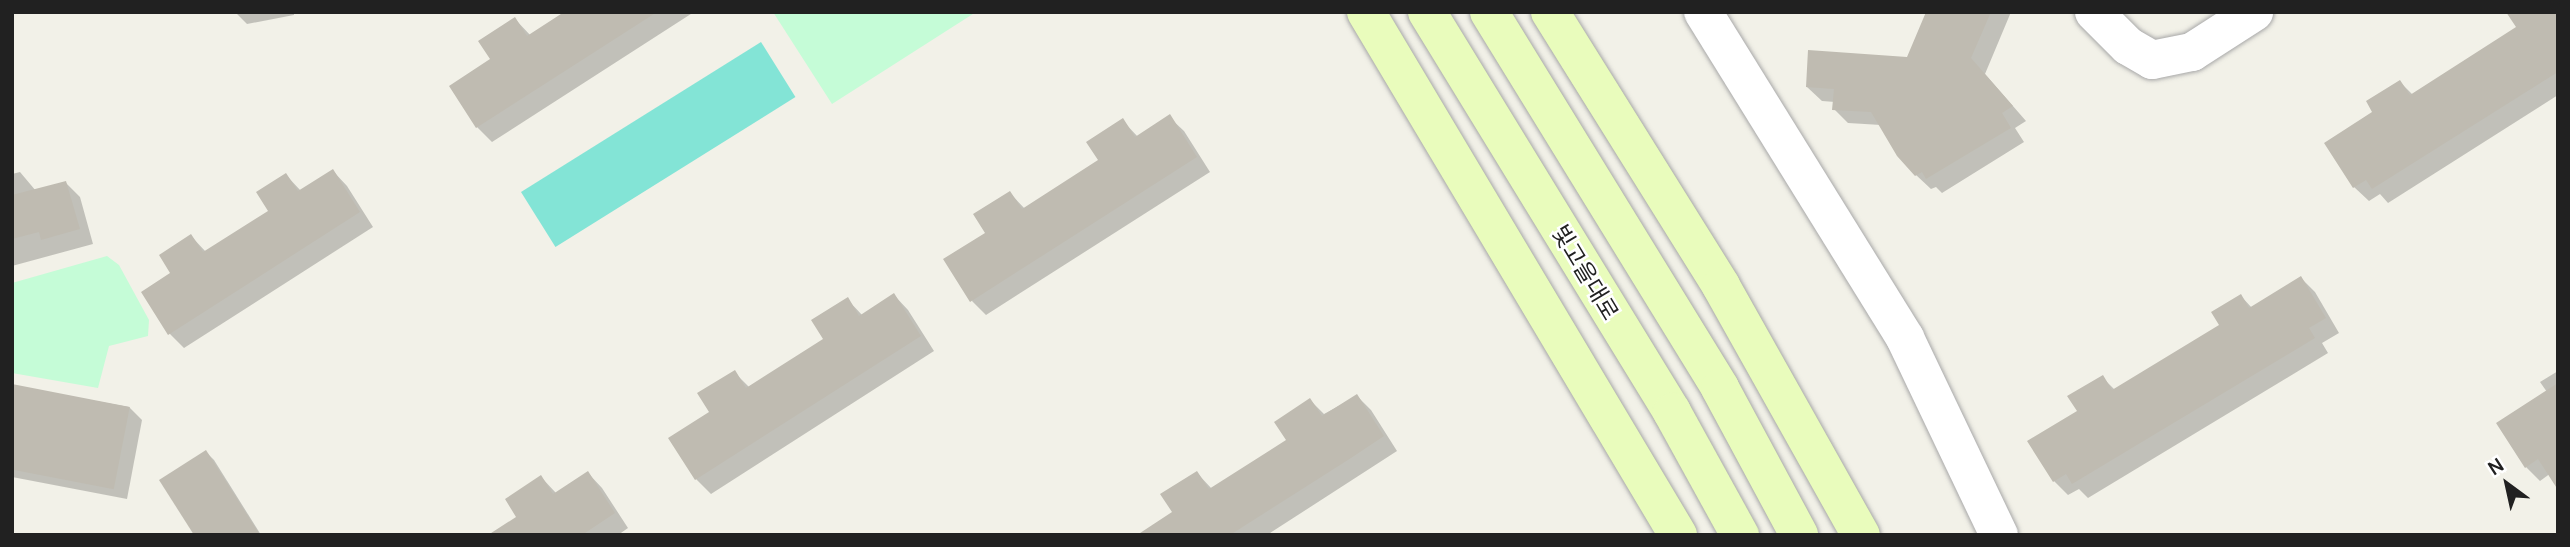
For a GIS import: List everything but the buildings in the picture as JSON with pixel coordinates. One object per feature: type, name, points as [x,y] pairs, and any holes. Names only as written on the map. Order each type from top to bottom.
[{"type":"main road","points":[[1366,12],[1678,535]]},
{"type":"main road","name":"빛고을대로","points":[[1427,12],[1672,412],[1741,535]]},
{"type":"main road","points":[[1489,12],[1720,388],[1799,535]]},
{"type":"main road","points":[[1556,19],[1721,286],[1861,535]]},
{"type":"street","points":[[1703,12],[1905,338],[2000,535]]},
{"type":"street","points":[[2094,12],[2127,46],[2152,60],[2192,52],[2254,12]]},
{"type":"green space","points":[[773,12],[976,12],[832,104]]},
{"type":"green space","points":[[107,256],[119,265],[149,320],[148,336],[109,346],[98,388],[12,373],[12,283]]},
{"type":"shaded area","points":[[761,42],[795,97],[555,247],[521,192]]}]
